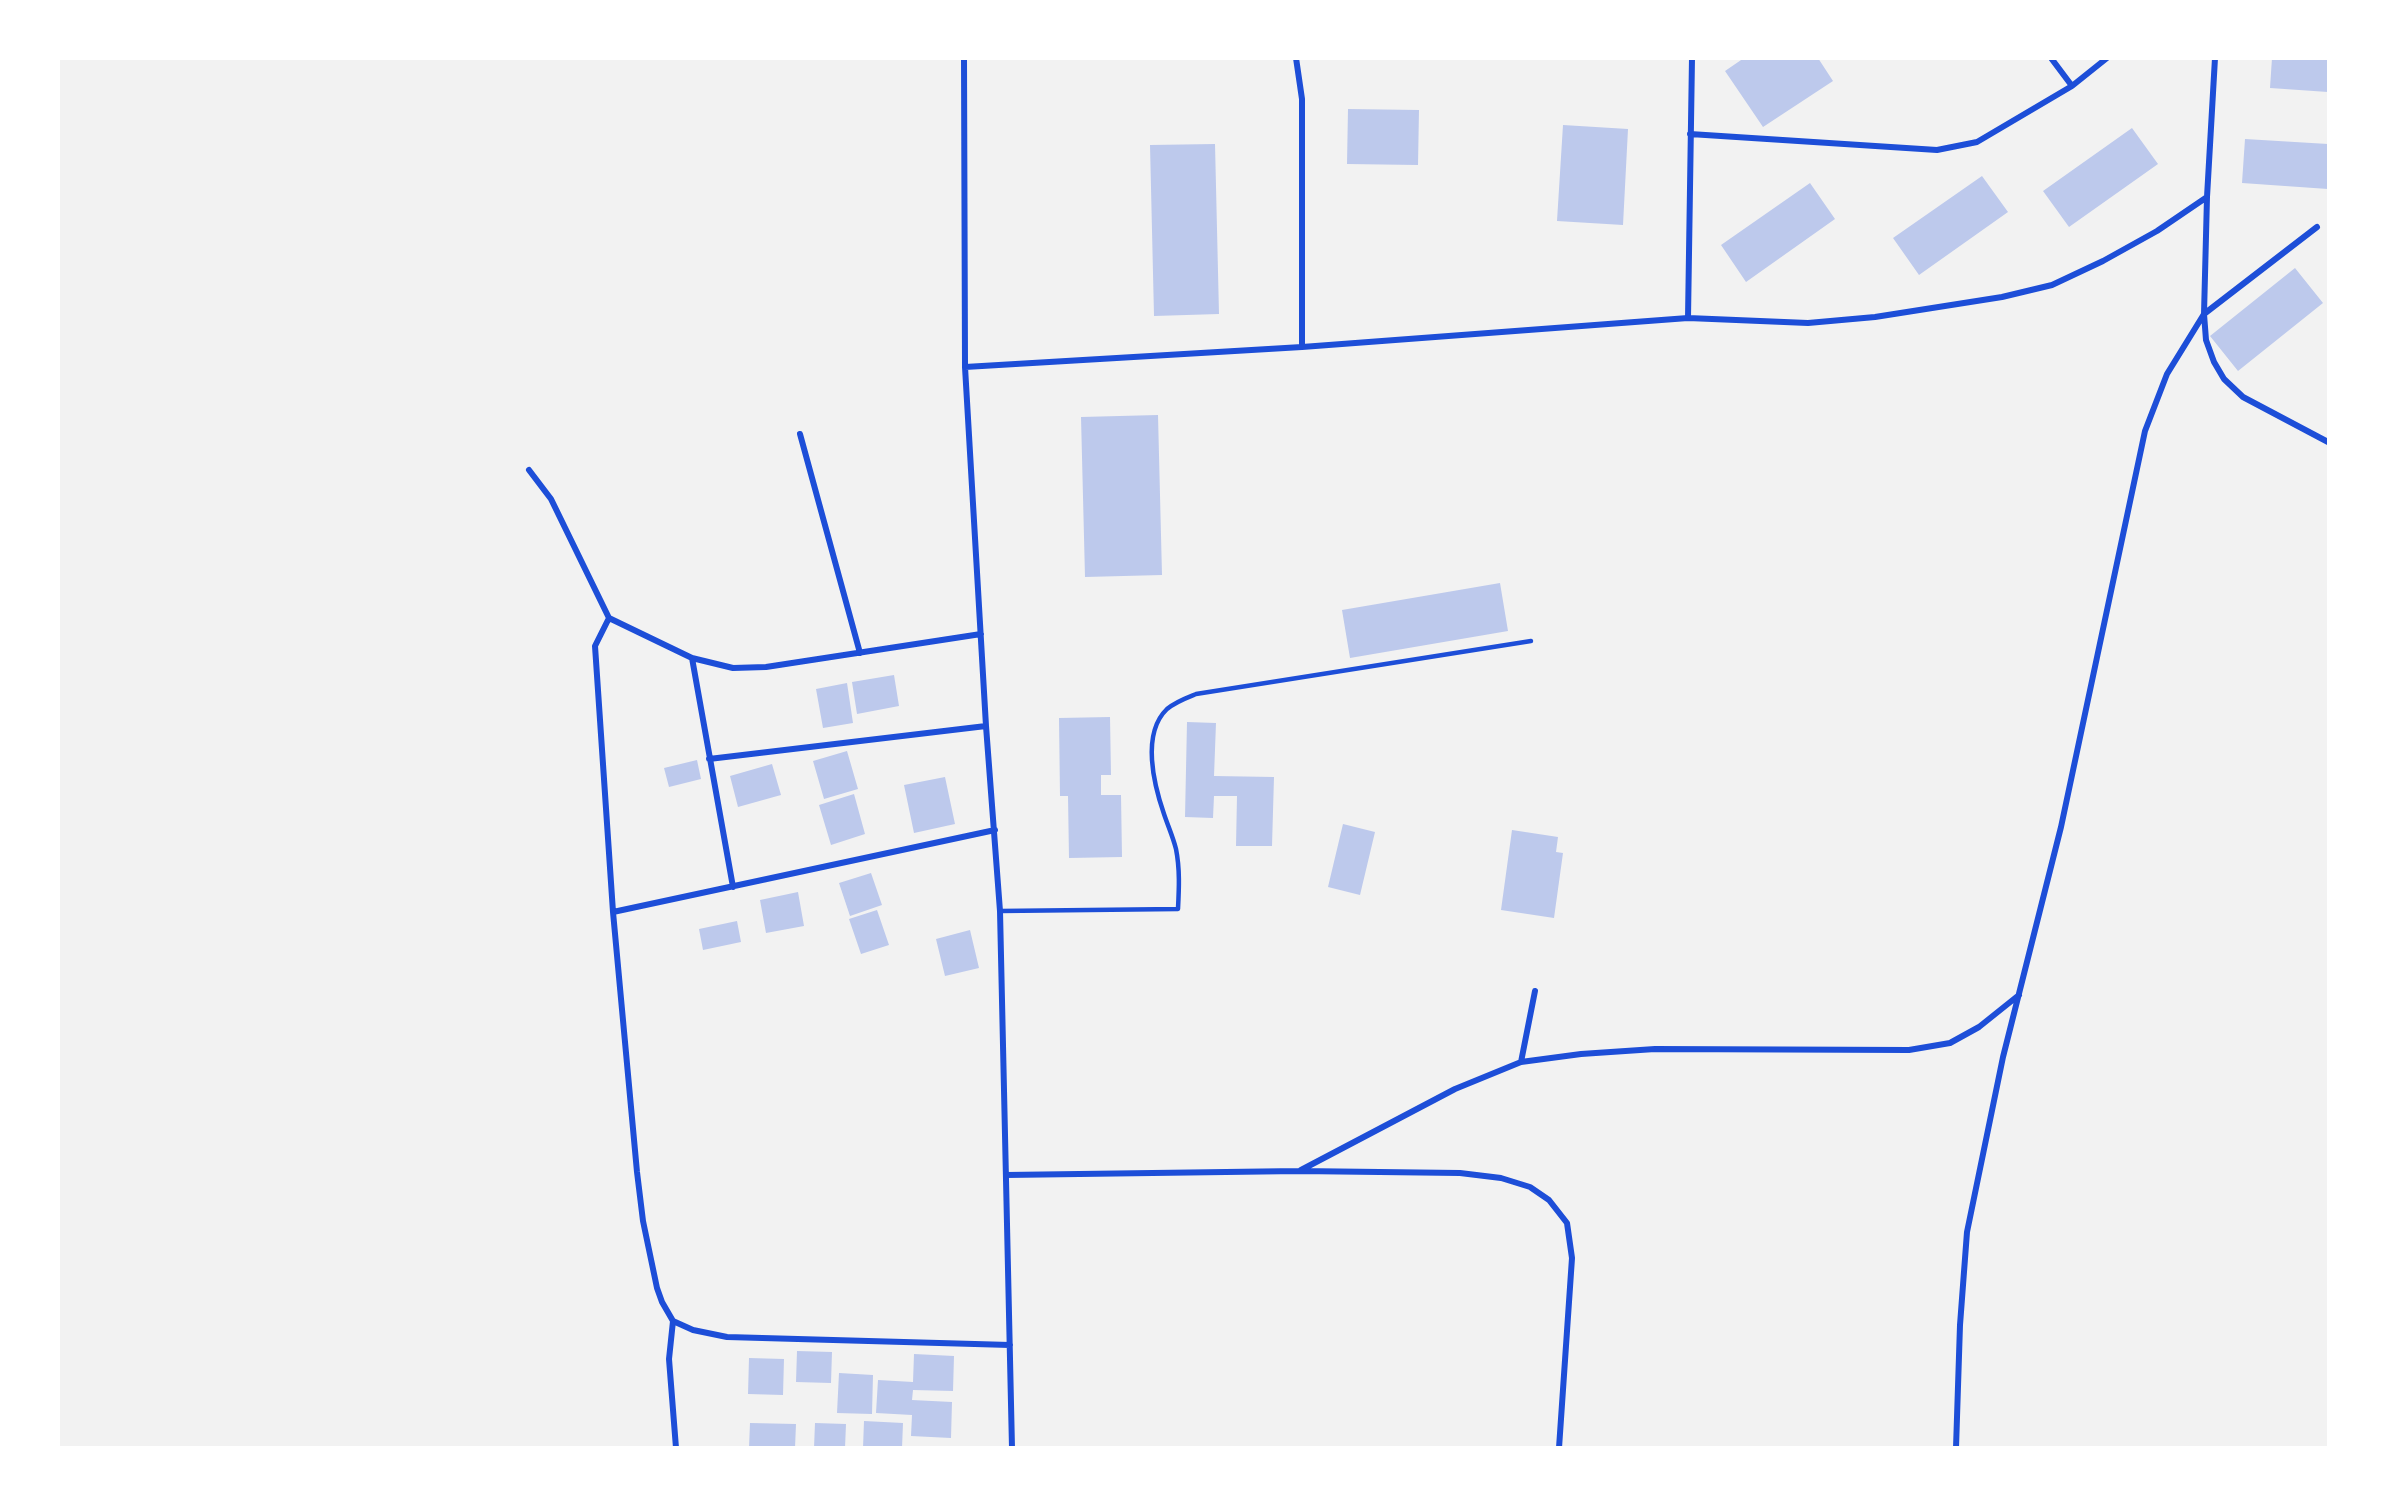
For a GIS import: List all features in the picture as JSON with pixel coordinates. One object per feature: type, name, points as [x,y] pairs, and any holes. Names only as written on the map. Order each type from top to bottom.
[{"type":"street","points":[[964,58],[965,367],[986,726],[1000,911],[1012,1448]]},
{"type":"street","points":[[1296,58],[1302,99],[1302,347]]},
{"type":"street","points":[[1688,318],[1692,58]]},
{"type":"street","points":[[2050,58],[2072,86]]},
{"type":"street","points":[[1690,134],[1937,150],[1977,142],[2072,86],[2107,58]]},
{"type":"street","points":[[2215,58],[2207,197],[2204,314],[2206,340],[2214,362],[2224,379],[2243,397],[2328,442]]},
{"type":"street","points":[[965,367],[1302,347],[1688,318],[1808,323],[1875,316],[2002,297],[2052,285],[2103,261],[2157,231],[2207,197]]},
{"type":"street","points":[[1956,1448],[1960,1325],[1967,1232],[2003,1057],[2061,827],[2145,431],[2167,374],[2204,314],[2317,227]]},
{"type":"street","points":[[800,434],[860,653]]},
{"type":"street","points":[[530,470],[551,499],[609,618],[692,658],[733,668],[766,667],[981,634]]},
{"type":"street","points":[[609,618],[596,646],[613,912],[643,1221],[662,1302],[674,1321],[693,1330],[728,1337],[1010,1345]]},
{"type":"street","points":[[692,658],[733,887]]},
{"type":"street","points":[[709,759],[986,726]]},
{"type":"street","points":[[613,912],[995,830]]},
{"type":"street","points":[[1521,1062],[1535,991]]},
{"type":"street","points":[[1299,1171],[1455,1089],[1521,1062],[1581,1054],[1654,1049],[1910,1050],[1950,1043],[1979,1028],[2020,995]]},
{"type":"street","points":[[1006,1175],[1299,1171],[1460,1173],[1501,1178],[1530,1187],[1549,1200],[1567,1224],[1572,1258],[1559,1448]]},
{"type":"street","points":[[674,1321],[669,1359],[676,1448]]},
{"type":"lane","points":[[1000,911],[1178,909],[1179,873],[1176,848],[1155,784],[1153,743],[1160,719],[1166,710],[1178,701],[1196,694],[1531,641]]},
{"type":"building","points":[[1744,58],[1818,58],[1833,81],[1763,127],[1725,71]]},
{"type":"building","points":[[2272,58],[2328,58],[2328,92],[2270,88]]},
{"type":"building","points":[[1348,109],[1419,110],[1418,165],[1347,164]]},
{"type":"building","points":[[1563,125],[1628,129],[1623,225],[1557,221]]},
{"type":"building","points":[[2132,128],[2158,164],[2069,227],[2043,191]]},
{"type":"building","points":[[2245,139],[2328,144],[2328,189],[2242,183]]},
{"type":"building","points":[[1215,144],[1219,314],[1154,316],[1150,145]]},
{"type":"building","points":[[1982,176],[2008,212],[1919,275],[1893,238]]},
{"type":"building","points":[[1810,183],[1835,219],[1746,282],[1721,245]]},
{"type":"building","points":[[2295,268],[2323,303],[2238,371],[2210,336]]},
{"type":"building","points":[[1158,415],[1162,575],[1085,577],[1081,417]]},
{"type":"building","points":[[1500,583],[1508,631],[1350,658],[1342,610]]},
{"type":"building","points":[[894,675],[899,706],[857,714],[852,682]]},
{"type":"building","points":[[847,683],[853,723],[823,728],[816,689]]},
{"type":"building","points":[[1110,717],[1111,775],[1101,775],[1101,795],[1121,795],[1122,857],[1069,858],[1068,796],[1060,796],[1059,718]]},
{"type":"building","points":[[1187,722],[1216,723],[1214,776],[1274,777],[1272,846],[1236,846],[1237,796],[1214,796],[1213,818],[1185,817]]},
{"type":"building","points":[[847,751],[858,789],[824,799],[813,761]]},
{"type":"building","points":[[697,760],[701,779],[669,787],[664,768]]},
{"type":"building","points":[[772,764],[781,795],[738,807],[730,776]]},
{"type":"building","points":[[945,777],[955,824],[914,833],[904,785]]},
{"type":"building","points":[[854,794],[865,834],[831,845],[819,805]]},
{"type":"building","points":[[1343,824],[1375,832],[1360,895],[1328,887]]},
{"type":"building","points":[[1512,830],[1558,837],[1556,852],[1563,853],[1554,918],[1501,910]]},
{"type":"building","points":[[871,873],[882,905],[850,916],[839,883]]},
{"type":"building","points":[[798,892],[804,926],[766,933],[760,900]]},
{"type":"building","points":[[877,910],[889,945],[861,954],[849,919]]},
{"type":"building","points":[[737,921],[741,942],[703,950],[699,929]]},
{"type":"building","points":[[970,930],[979,968],[945,976],[936,939]]},
{"type":"building","points":[[797,1351],[832,1352],[831,1383],[796,1382]]},
{"type":"building","points":[[914,1354],[954,1356],[953,1391],[913,1390],[912,1400],[952,1402],[951,1438],[911,1436],[912,1415],[876,1413],[878,1380],[913,1382]]},
{"type":"building","points":[[749,1358],[784,1359],[783,1395],[748,1394]]},
{"type":"building","points":[[839,1373],[873,1375],[872,1414],[837,1413]]},
{"type":"building","points":[[864,1421],[903,1423],[902,1448],[863,1448]]},
{"type":"building","points":[[750,1423],[796,1424],[795,1448],[749,1448]]},
{"type":"building","points":[[815,1423],[846,1424],[845,1448],[814,1448]]}]
